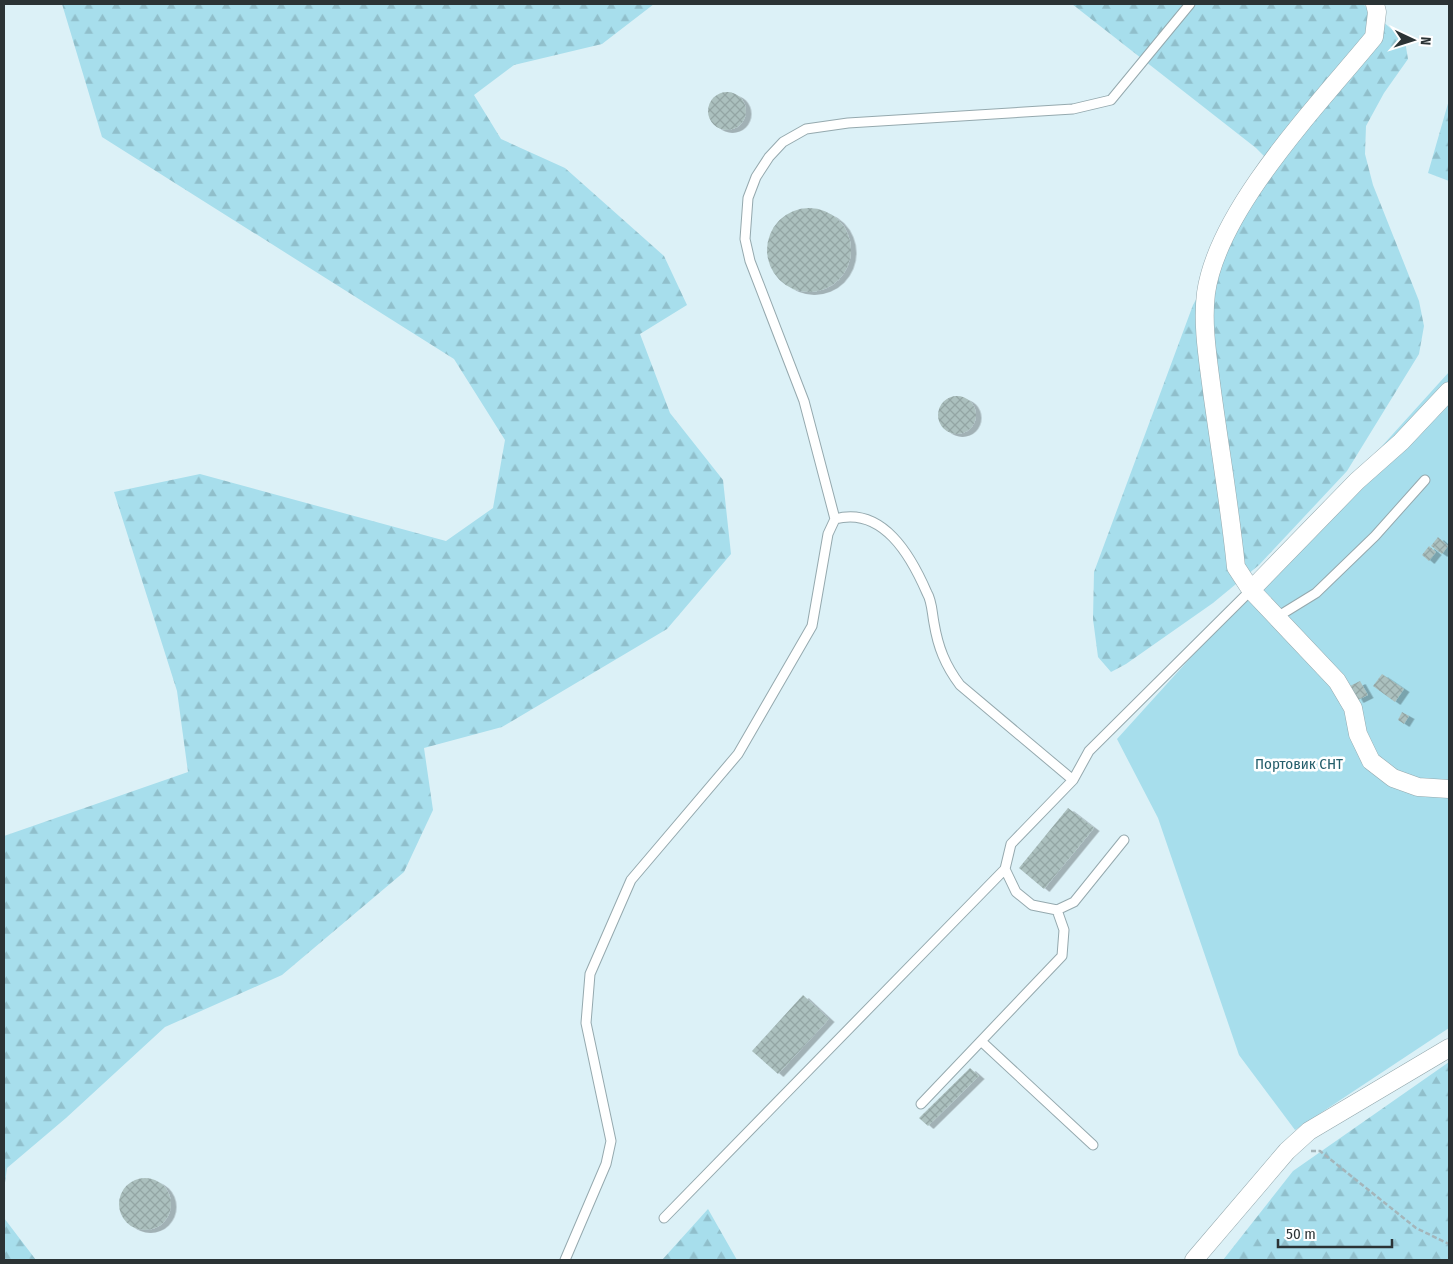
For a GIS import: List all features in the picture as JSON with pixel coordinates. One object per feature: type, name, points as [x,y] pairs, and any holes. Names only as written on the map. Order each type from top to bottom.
[{"type":"street","points":[[1375,4],[1377,12],[1374,37],[1258,180],[1227,233],[1212,265],[1206,294],[1206,340],[1236,567],[1251,590],[1337,681],[1353,708],[1358,734],[1372,762],[1393,778],[1418,787],[1449,789]]},
{"type":"street","points":[[1251,590],[1358,481],[1401,442],[1449,391]]},
{"type":"street","points":[[1194,1260],[1287,1151],[1310,1131],[1449,1048]]},
{"type":"lane","points":[[565,1260],[606,1164],[611,1141],[586,1022],[590,974],[631,880],[738,754],[812,626],[828,534],[835,519],[804,401],[750,261],[745,238],[748,198],[756,177],[769,157],[783,142],[806,129],[848,123],[1073,109],[1111,100],[1190,4]]},
{"type":"lane","points":[[1277,617],[1316,593],[1375,536],[1424,480]]},
{"type":"lane","points":[[835,519],[849,515],[869,519],[895,537],[928,594],[938,642],[946,667],[960,685],[1074,780]]},
{"type":"lane","points":[[664,1218],[1005,869],[1011,844],[1074,780],[1089,751],[1251,590]]},
{"type":"lane","points":[[1005,869],[1016,892],[1032,905],[1057,910],[1074,902],[1124,840]]},
{"type":"lane","points":[[921,1104],[1062,956],[1064,930],[1057,910]]},
{"type":"lane","points":[[981,1041],[1093,1145]]},
{"type":"path","points":[[1287,1151],[1320,1151],[1416,1228],[1449,1244]]},
{"type":"green space","points":[[62,4],[654,4],[602,44],[514,65],[474,95],[501,139],[565,168],[664,256],[687,305],[640,334],[670,413],[723,480],[731,554],[667,629],[502,727],[424,748],[433,810],[404,872],[282,975],[165,1027],[66,1118],[7,1168],[4,1190],[4,836],[188,772],[177,691],[114,492],[200,474],[446,541],[493,508],[505,440],[454,359],[102,137]]},
{"type":"green space","points":[[1072,4],[1363,4],[1405,41],[1408,59],[1384,93],[1366,126],[1365,154],[1373,185],[1419,301],[1424,326],[1419,354],[1347,471],[1259,565],[1213,603],[1126,664],[1111,672],[1098,657],[1093,619],[1094,572],[1193,305],[1271,163],[1256,148]]},
{"type":"green space","points":[[1449,100],[1449,181],[1428,173]]},
{"type":"green space","name":"Портовик СНТ","points":[[1449,372],[1449,1028],[1295,1130],[1239,1055],[1158,818],[1117,739]]},
{"type":"green space","points":[[1449,1062],[1449,1260],[1223,1260],[1293,1171]]},
{"type":"green space","points":[[708,1209],[737,1260],[662,1260]]},
{"type":"green space","points":[[4,1218],[36,1260],[4,1260]]},
{"type":"building","points":[[727,92],[740,98],[746,111],[740,124],[727,130],[714,124],[708,111],[714,98]]},
{"type":"building","points":[[809,208],[825,211],[839,220],[848,234],[851,250],[848,266],[839,280],[825,289],[809,292],[793,289],[779,280],[770,266],[767,250],[770,234],[779,220],[793,211]]},
{"type":"building","points":[[957,396],[970,402],[976,415],[970,428],[957,434],[944,428],[938,415],[944,402]]},
{"type":"building","points":[[1438,537],[1448,546],[1442,554],[1431,546]]},
{"type":"building","points":[[1429,546],[1436,552],[1429,561],[1422,555]]},
{"type":"building","points":[[1382,674],[1404,689],[1395,702],[1373,686]]},
{"type":"building","points":[[1360,681],[1368,695],[1358,700],[1350,686]]},
{"type":"building","points":[[1402,712],[1409,716],[1404,724],[1398,720]]},
{"type":"building","points":[[1068,808],[1094,828],[1044,889],[1019,868]]},
{"type":"building","points":[[803,995],[829,1019],[778,1074],[752,1051]]},
{"type":"building","points":[[970,1068],[979,1076],[928,1126],[919,1118]]},
{"type":"building","points":[[140,1178],[150,1178],[164,1185],[171,1199],[171,1209],[164,1223],[150,1230],[140,1230],[130,1226],[123,1219],[119,1209],[119,1199],[123,1189],[130,1182]]}]
